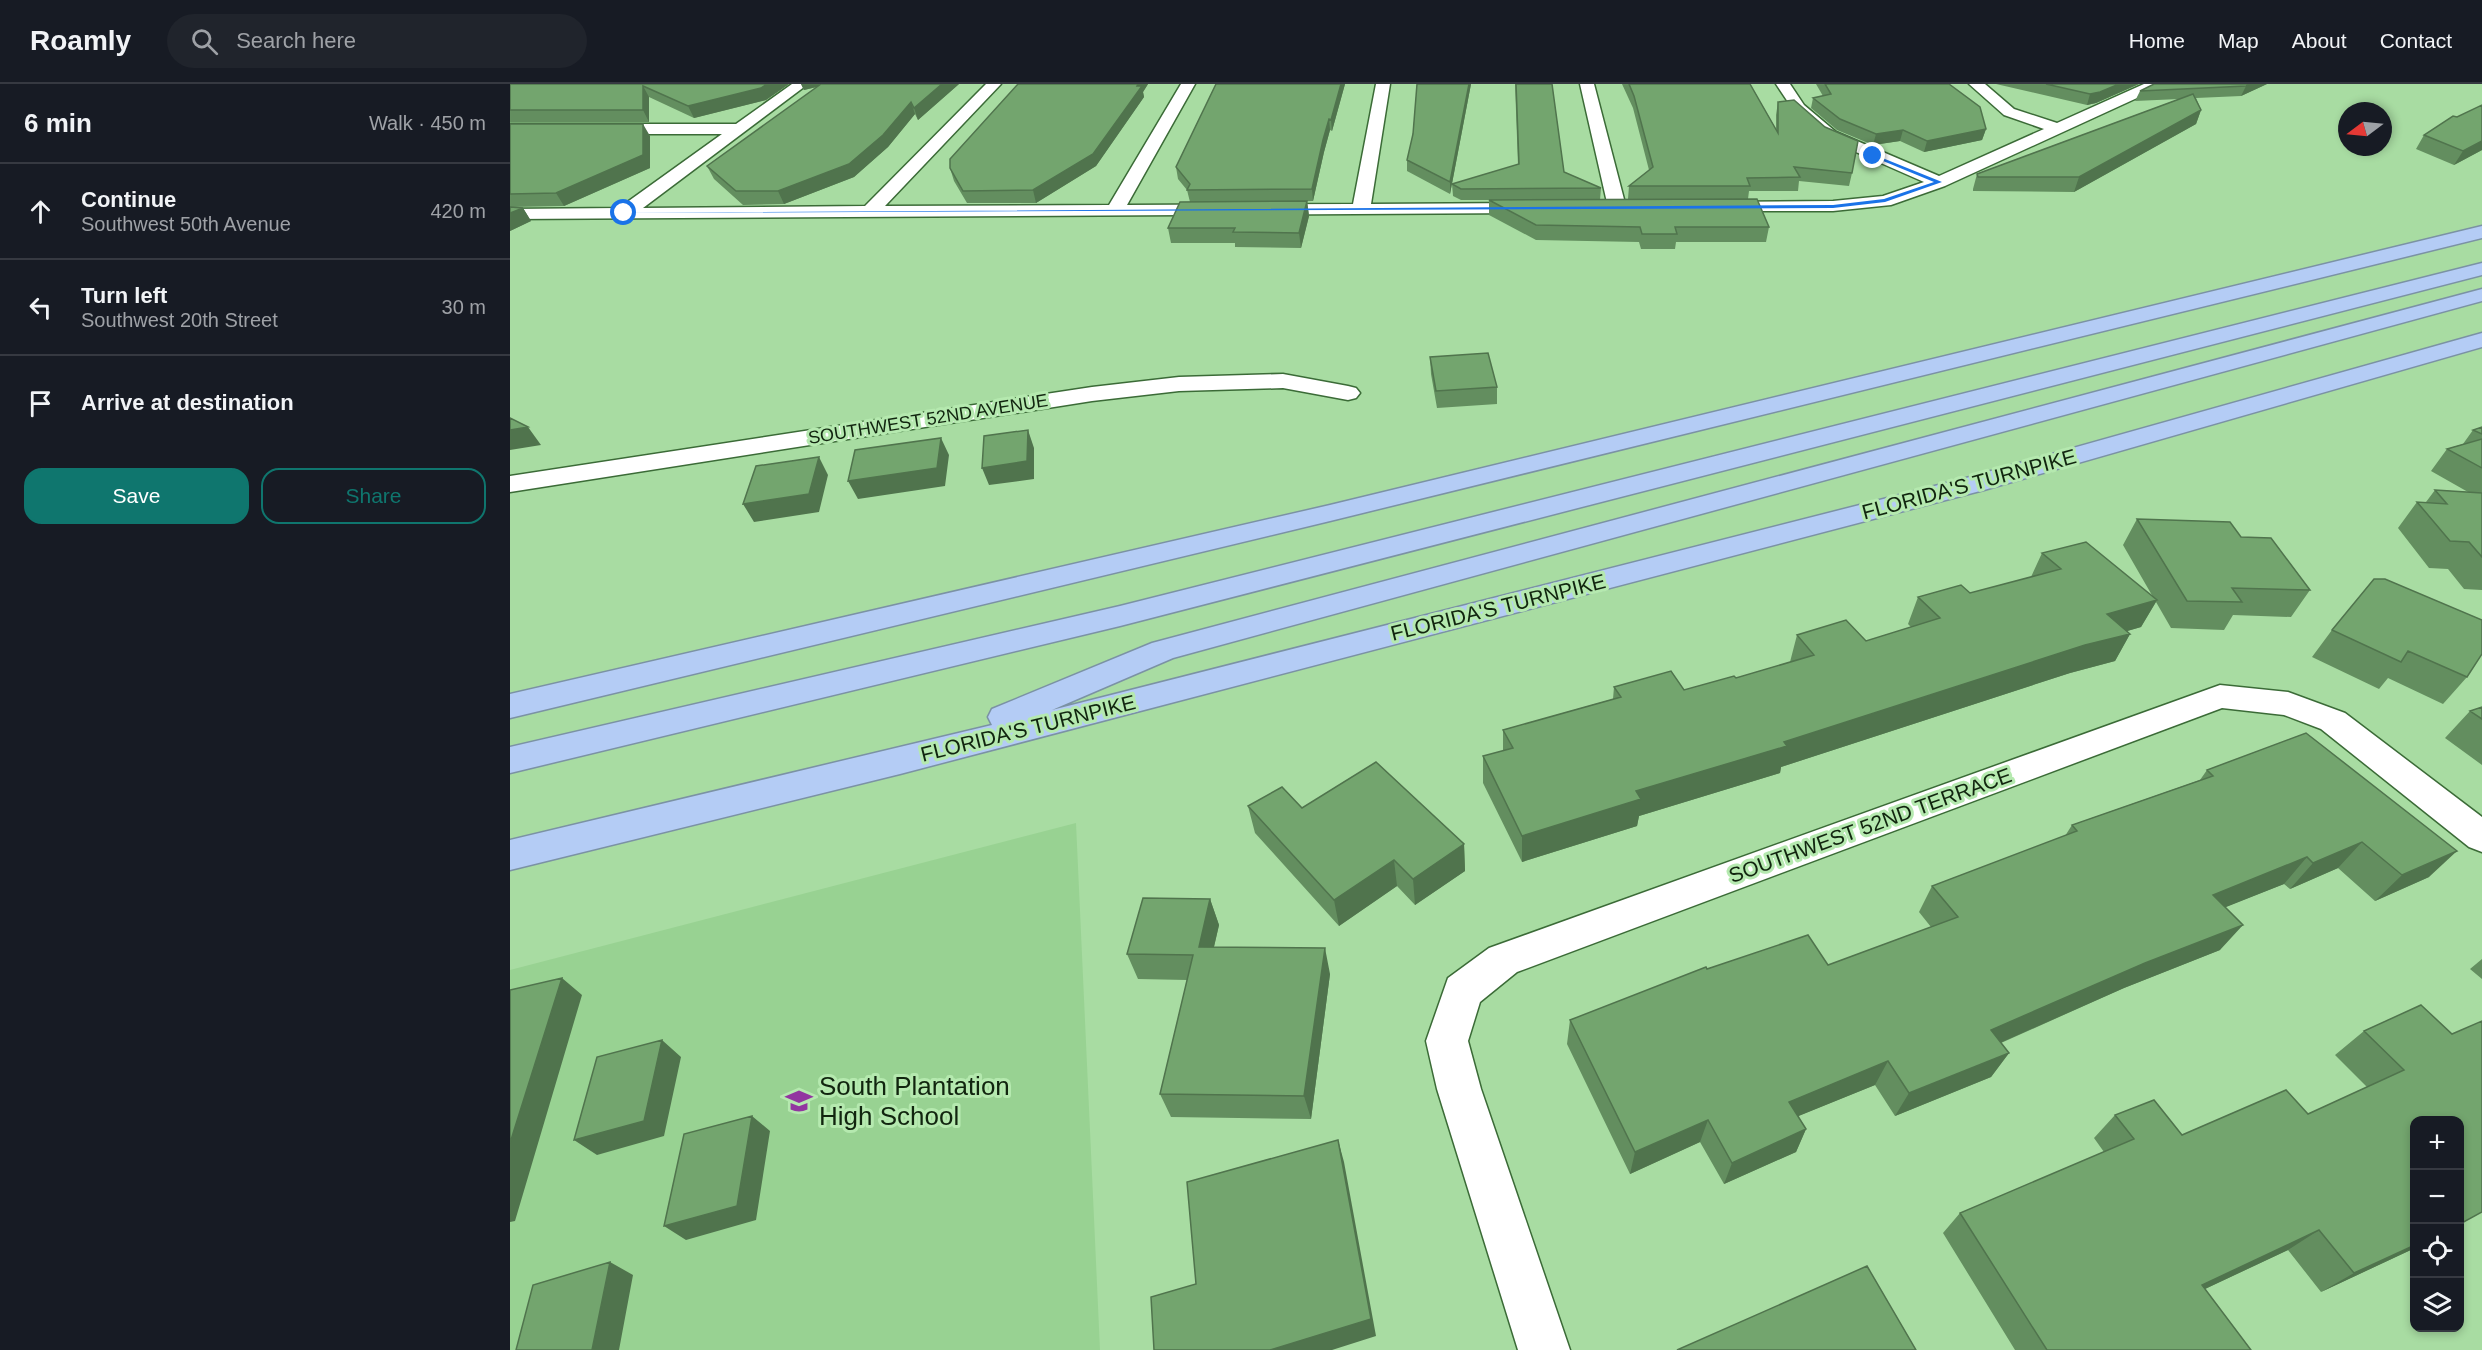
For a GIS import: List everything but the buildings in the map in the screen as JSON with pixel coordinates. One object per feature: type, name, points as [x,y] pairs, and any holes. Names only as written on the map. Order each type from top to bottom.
[{"type":"highway","points":[[510,706],[1330,513],[2482,231]]},
{"type":"highway","points":[[510,760],[1166,605],[2482,269]]},
{"type":"highway","points":[[900,760],[1162,650],[2482,295]]},
{"type":"highway","name":"FLORIDA'S TURNPIKE","points":[[510,855],[900,760],[1975,484],[2482,340]]},
{"type":"street","points":[[624,213],[801,84]]},
{"type":"street","points":[[871,211],[994,84]]},
{"type":"street","points":[[1116,209],[1188,84]]},
{"type":"street","points":[[1361,209],[1383,84]]},
{"type":"street","points":[[1587,84],[1617,207]]},
{"type":"street","points":[[1783,84],[1798,108],[1830,135],[1873,156],[1939,182]]},
{"type":"street","points":[[1976,84],[2009,112],[2057,128]]},
{"type":"street","points":[[1697,207],[1833,207],[1885,201],[1939,182],[2156,84]]},
{"type":"street","points":[[510,129],[740,129]]},
{"type":"street","points":[[1594,208],[1640,207]]},
{"type":"street","points":[[510,213],[1547,208]]},
{"type":"street","name":"SOUTHWEST 52ND AVENUE","points":[[510,484],[1092,394],[1179,384],[1283,381],[1348,393]]},
{"type":"street","name":"SOUTHWEST 52ND TERRACE","points":[[1544,1350],[1460,1089],[1447,1041],[1463,991],[1503,960],[2220,696],[2288,704],[2333,721],[2482,837]]},
{"type":"shaded area","name":"South Plantation High School","points":[[1076,823],[1100,1350],[510,1350],[510,970]]},
{"type":"place","name":"South Plantation High School","points":[[799,1101]]},
{"type":"route","points":[[624,213],[1833,207],[1885,201],[1939,182],[1873,156]]}]
